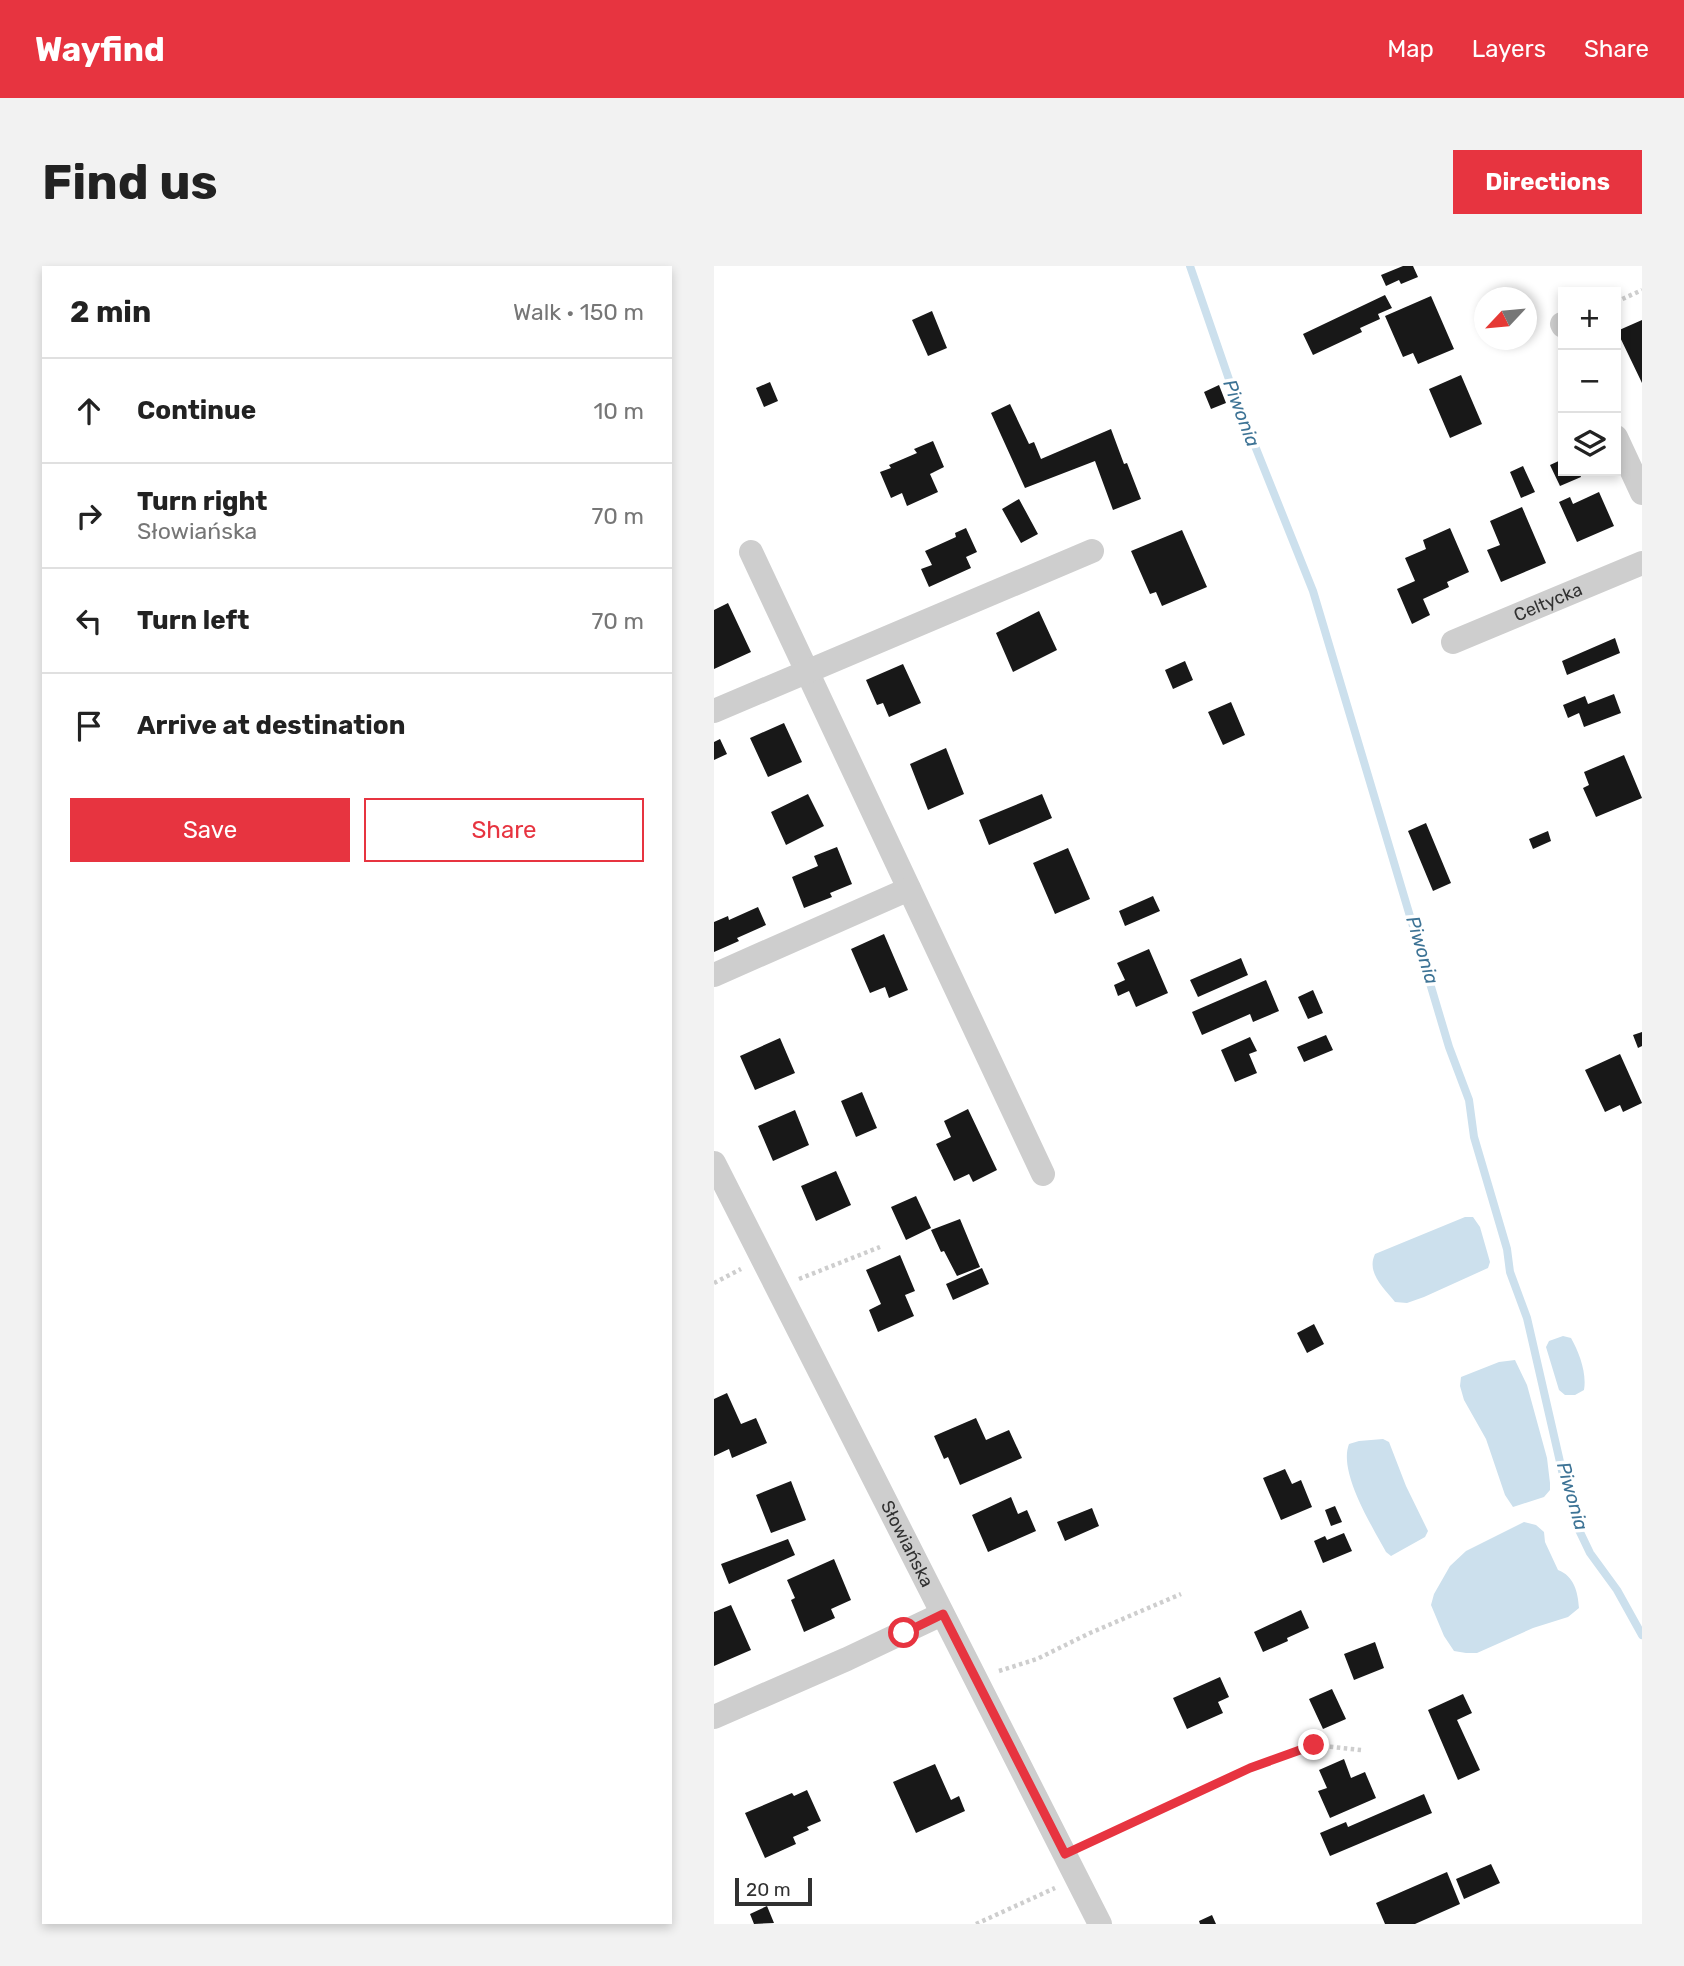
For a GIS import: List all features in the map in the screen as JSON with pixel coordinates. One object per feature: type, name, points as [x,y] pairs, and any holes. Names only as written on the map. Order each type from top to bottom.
[{"type":"street","points":[[1621,448],[1642,493]]},
{"type":"street","points":[[714,711],[1092,551]]},
{"type":"street","points":[[751,552],[1043,1174]]},
{"type":"street","name":"Celtycka","points":[[1453,642],[1642,563]]},
{"type":"street","points":[[714,975],[909,889]]},
{"type":"street","name":"Słowiańska","points":[[714,1163],[1100,1924]]},
{"type":"street","points":[[714,1717],[847,1660],[943,1614]]},
{"type":"path","points":[[1621,300],[1642,290]]},
{"type":"path","points":[[778,1287],[880,1247]]},
{"type":"path","points":[[974,1675],[1027,1663],[1181,1594]]},
{"type":"path","points":[[1065,1854],[1250,1768],[1288,1754],[1314,1745],[1361,1750]]},
{"type":"path","points":[[976,1924],[1078,1878]]},
{"type":"water","points":[[1465,1217],[1473,1217],[1480,1227],[1490,1262],[1488,1268],[1424,1297],[1407,1303],[1395,1302],[1374,1274],[1375,1254]]},
{"type":"water","points":[[1563,1336],[1571,1338],[1583,1370],[1584,1390],[1575,1395],[1565,1395],[1559,1390],[1546,1347],[1549,1341]]},
{"type":"water","points":[[1515,1360],[1527,1385],[1547,1458],[1550,1490],[1544,1497],[1513,1507],[1505,1495],[1486,1439],[1464,1400],[1460,1386],[1461,1377],[1499,1362]]},
{"type":"water","points":[[1383,1439],[1389,1442],[1428,1531],[1425,1537],[1391,1556],[1386,1552],[1358,1499],[1348,1469],[1347,1456],[1349,1444]]},
{"type":"water","points":[[1524,1522],[1536,1525],[1544,1532],[1545,1542],[1558,1570],[1568,1576],[1574,1585],[1579,1608],[1568,1617],[1533,1628],[1477,1653],[1454,1651],[1444,1636],[1431,1605],[1434,1594],[1450,1566],[1466,1551]]},
{"type":"building","points":[[1403,266],[1413,266],[1418,277],[1401,284],[1399,280],[1386,286],[1381,275]]},
{"type":"building","points":[[1385,295],[1392,308],[1378,314],[1380,319],[1360,328],[1362,332],[1313,355],[1303,334]]},
{"type":"building","points":[[1431,296],[1454,349],[1418,364],[1413,353],[1403,357],[1385,316]]},
{"type":"building","points":[[932,311],[947,348],[928,356],[912,320]]},
{"type":"building","points":[[1642,320],[1642,383],[1621,339],[1621,329]]},
{"type":"building","points":[[1461,375],[1482,424],[1450,438],[1429,389]]},
{"type":"building","points":[[770,382],[778,401],[764,407],[756,388]]},
{"type":"building","points":[[1219,385],[1226,403],[1211,409],[1204,392]]},
{"type":"building","points":[[1010,404],[1029,444],[1034,442],[1041,459],[1111,429],[1141,499],[1113,510],[1095,461],[1025,488],[991,413]]},
{"type":"building","points":[[933,441],[944,467],[930,474],[938,492],[907,506],[902,493],[891,498],[880,472],[891,468],[889,465],[917,453],[914,449]]},
{"type":"building","points":[[1558,461],[1558,476],[1581,477],[1560,486],[1550,465]]},
{"type":"building","points":[[1523,466],[1535,492],[1521,498],[1510,472]]},
{"type":"building","points":[[1599,492],[1614,526],[1577,542],[1559,502],[1570,497],[1573,504]]},
{"type":"building","points":[[1019,499],[1038,534],[1021,543],[1002,509]]},
{"type":"building","points":[[1522,507],[1546,563],[1501,582],[1487,550],[1500,545],[1490,521]]},
{"type":"building","points":[[966,528],[977,552],[966,557],[971,568],[929,587],[921,569],[932,565],[925,551],[956,537],[955,533]]},
{"type":"building","points":[[1450,528],[1469,572],[1447,582],[1449,587],[1423,599],[1430,615],[1412,624],[1397,589],[1415,581],[1405,558],[1426,549],[1423,540]]},
{"type":"building","points":[[1182,530],[1207,587],[1162,606],[1156,592],[1150,594],[1131,551]]},
{"type":"building","points":[[728,603],[751,652],[714,669],[714,610]]},
{"type":"building","points":[[1039,611],[1057,650],[1013,672],[996,633]]},
{"type":"building","points":[[1615,638],[1620,653],[1567,675],[1562,661]]},
{"type":"building","points":[[1185,661],[1193,680],[1173,689],[1165,670]]},
{"type":"building","points":[[903,664],[921,703],[889,717],[883,703],[877,705],[866,680]]},
{"type":"building","points":[[1614,694],[1621,713],[1584,727],[1579,713],[1568,718],[1563,705],[1585,696],[1588,704]]},
{"type":"building","points":[[1231,702],[1245,735],[1223,745],[1208,712]]},
{"type":"building","points":[[784,723],[802,762],[768,777],[750,738]]},
{"type":"building","points":[[720,739],[727,754],[714,760],[714,742]]},
{"type":"building","points":[[946,748],[964,794],[928,810],[910,764]]},
{"type":"building","points":[[1624,755],[1642,798],[1596,817],[1583,788],[1589,785],[1584,772]]},
{"type":"building","points":[[808,794],[824,826],[786,845],[771,812]]},
{"type":"building","points":[[1042,794],[1052,818],[989,845],[979,820]]},
{"type":"building","points":[[1426,823],[1451,883],[1433,891],[1408,831]]},
{"type":"building","points":[[1548,831],[1551,841],[1533,849],[1529,839]]},
{"type":"building","points":[[837,847],[852,884],[830,893],[832,897],[804,908],[792,877],[818,866],[814,856]]},
{"type":"building","points":[[1068,848],[1090,899],[1055,914],[1033,863]]},
{"type":"building","points":[[1153,896],[1160,911],[1125,926],[1119,911]]},
{"type":"building","points":[[758,907],[766,925],[714,952],[714,922],[728,916],[729,920]]},
{"type":"building","points":[[884,934],[908,990],[889,998],[885,987],[870,993],[851,949]]},
{"type":"building","points":[[1149,949],[1168,993],[1136,1007],[1129,991],[1118,996],[1114,985],[1125,980],[1117,963]]},
{"type":"building","points":[[1241,958],[1248,975],[1198,997],[1190,980]]},
{"type":"building","points":[[1266,980],[1279,1011],[1253,1022],[1250,1014],[1202,1035],[1192,1012]]},
{"type":"building","points":[[1313,990],[1323,1013],[1308,1019],[1298,997]]},
{"type":"building","points":[[1642,1032],[1642,1046],[1638,1048],[1633,1035]]},
{"type":"building","points":[[1326,1035],[1333,1050],[1304,1062],[1297,1047]]},
{"type":"building","points":[[1250,1037],[1257,1051],[1249,1054],[1257,1073],[1235,1082],[1221,1050]]},
{"type":"building","points":[[780,1038],[795,1073],[755,1090],[740,1056]]},
{"type":"building","points":[[1620,1054],[1642,1103],[1623,1112],[1620,1105],[1605,1112],[1585,1070]]},
{"type":"building","points":[[862,1092],[877,1128],[856,1137],[841,1101]]},
{"type":"building","points":[[968,1109],[997,1170],[973,1182],[969,1174],[954,1181],[936,1144],[951,1137],[944,1121]]},
{"type":"building","points":[[795,1110],[809,1145],[773,1161],[758,1126]]},
{"type":"building","points":[[836,1171],[851,1205],[816,1221],[801,1186]]},
{"type":"building","points":[[916,1196],[931,1228],[906,1240],[891,1207]]},
{"type":"building","points":[[960,1219],[980,1267],[957,1276],[944,1251],[941,1252],[931,1230]]},
{"type":"building","points":[[900,1255],[915,1291],[905,1295],[914,1316],[878,1332],[869,1310],[881,1304],[866,1270]]},
{"type":"building","points":[[982,1268],[989,1284],[953,1300],[946,1284]]},
{"type":"building","points":[[1314,1324],[1324,1344],[1307,1353],[1297,1333]]},
{"type":"building","points":[[727,1393],[741,1424],[756,1418],[767,1443],[732,1458],[729,1449],[714,1456],[714,1399]]},
{"type":"building","points":[[976,1418],[986,1440],[1009,1430],[1022,1458],[960,1485],[948,1457],[944,1459],[934,1436]]},
{"type":"building","points":[[1285,1469],[1292,1484],[1301,1480],[1312,1507],[1281,1520],[1263,1478]]},
{"type":"building","points":[[791,1481],[806,1520],[771,1533],[756,1495]]},
{"type":"building","points":[[1011,1497],[1018,1514],[1027,1510],[1036,1531],[988,1552],[972,1515]]},
{"type":"building","points":[[1335,1506],[1342,1522],[1331,1526],[1325,1510]]},
{"type":"building","points":[[1092,1508],[1099,1526],[1065,1541],[1057,1522]]},
{"type":"building","points":[[1344,1533],[1352,1551],[1323,1563],[1314,1541],[1325,1536],[1327,1540]]},
{"type":"building","points":[[788,1539],[795,1555],[729,1584],[721,1564]]},
{"type":"building","points":[[834,1559],[851,1600],[831,1609],[835,1618],[804,1632],[791,1600],[795,1598],[787,1580]]},
{"type":"building","points":[[731,1605],[751,1650],[714,1666],[714,1612]]},
{"type":"building","points":[[1301,1610],[1309,1628],[1263,1652],[1254,1632]]},
{"type":"building","points":[[1375,1642],[1384,1668],[1354,1680],[1344,1654]]},
{"type":"building","points":[[1220,1677],[1229,1697],[1218,1702],[1223,1713],[1187,1729],[1173,1698]]},
{"type":"building","points":[[1332,1689],[1346,1719],[1323,1729],[1309,1699]]},
{"type":"building","points":[[1463,1694],[1472,1713],[1457,1720],[1480,1770],[1458,1780],[1428,1710]]},
{"type":"building","points":[[1344,1759],[1351,1778],[1365,1772],[1376,1798],[1330,1818],[1318,1791],[1327,1788],[1319,1770]]},
{"type":"building","points":[[935,1764],[951,1800],[959,1796],[965,1811],[916,1833],[893,1782]]},
{"type":"building","points":[[807,1790],[821,1821],[793,1837],[796,1844],[765,1858],[745,1813],[792,1793],[794,1796]]},
{"type":"building","points":[[1424,1794],[1432,1813],[1330,1856],[1320,1833],[1346,1822],[1348,1827]]},
{"type":"building","points":[[1491,1864],[1500,1883],[1464,1899],[1456,1879]]},
{"type":"building","points":[[1447,1872],[1460,1904],[1415,1924],[1385,1924],[1376,1903]]},
{"type":"building","points":[[767,1906],[774,1923],[754,1924],[750,1914]]},
{"type":"building","points":[[1212,1915],[1216,1924],[1200,1924],[1199,1921]]},
{"type":"waterway","name":"Piwonia","points":[[1190,266],[1233,391],[1313,591],[1449,1047],[1469,1100],[1474,1137],[1507,1249],[1510,1272],[1527,1318],[1563,1475],[1579,1530],[1590,1553],[1617,1590],[1642,1635]]},
{"type":"route","points":[[904,1633],[943,1614],[1065,1854],[1250,1768],[1314,1745]]}]
